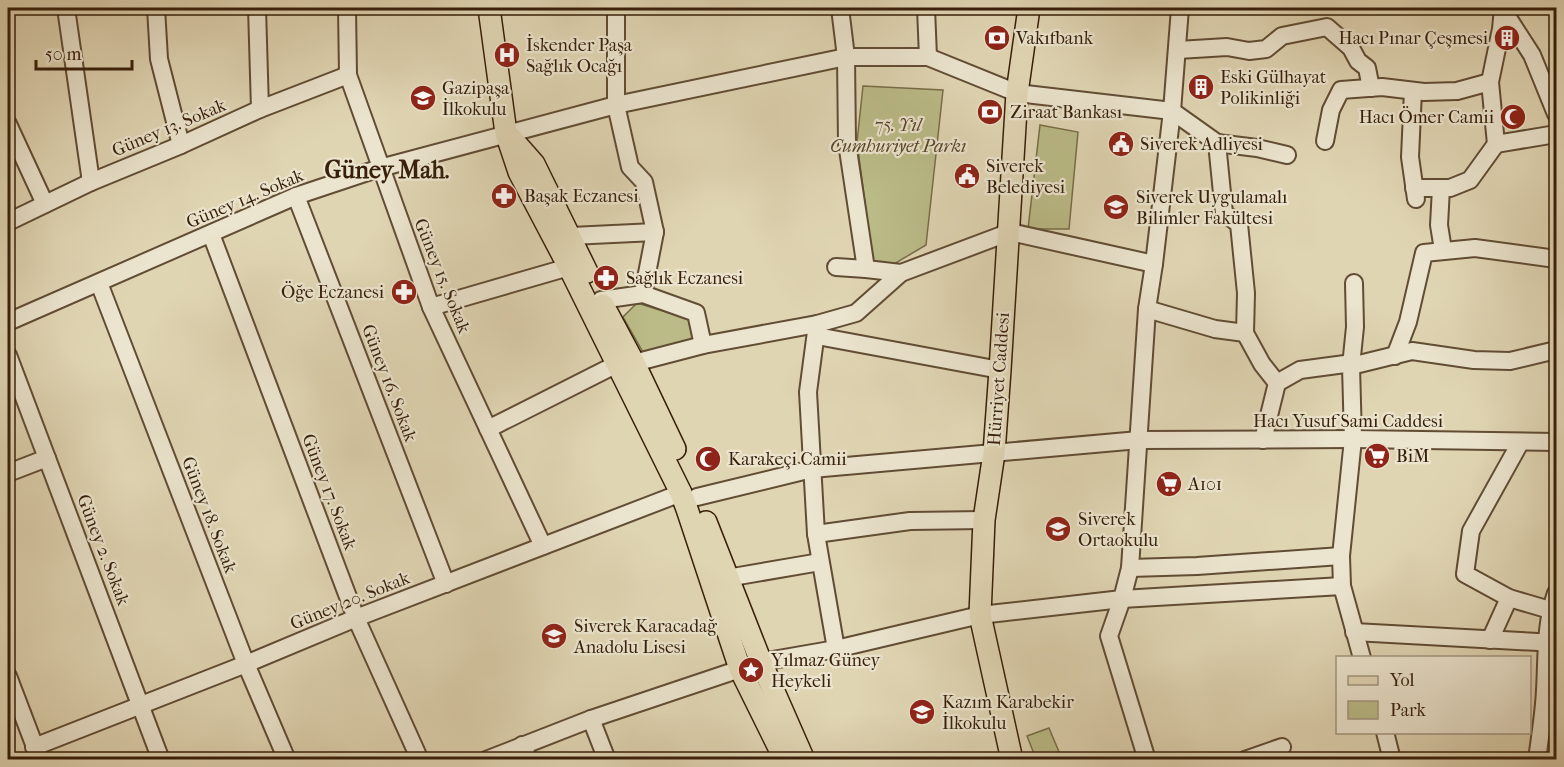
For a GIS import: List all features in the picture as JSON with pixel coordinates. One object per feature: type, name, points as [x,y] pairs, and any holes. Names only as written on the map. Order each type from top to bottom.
[{"type":"main road","points":[[489,8],[506,134],[519,172],[570,267],[626,363]]},
{"type":"main road","name":"Hürriyet Caddesi","points":[[1012,756],[980,615],[984,520],[994,453],[1010,232],[1017,93],[1029,8]]},
{"type":"main road","points":[[506,134],[534,164],[570,237],[600,300],[626,363],[727,578],[760,662],[804,759]]},
{"type":"main road","points":[[689,495],[687,508],[740,669],[785,759]]},
{"type":"street","points":[[66,8],[91,182]]},
{"type":"street","points":[[156,8],[159,59],[181,146]]},
{"type":"street","points":[[257,8],[260,109]]},
{"type":"street","name":"Güney 15. Sokak","points":[[347,8],[348,75],[431,308],[543,546]]},
{"type":"street","points":[[616,8],[616,105],[630,167],[644,182],[655,232],[643,294]]},
{"type":"street","points":[[840,8],[846,57],[847,142],[866,269]]},
{"type":"street","points":[[926,8],[928,57],[1017,93],[1172,111],[1217,143],[1257,148],[1287,155]]},
{"type":"street","points":[[1147,759],[1108,636],[1122,599],[1130,568],[1147,309],[1172,111],[1180,8]]},
{"type":"street","points":[[1413,91],[1410,157],[1415,194],[1450,188],[1470,180],[1496,144],[1490,82],[1503,9]]},
{"type":"street","points":[[1503,9],[1532,55],[1557,114]]},
{"type":"street","points":[[1178,50],[1227,47],[1249,51],[1266,49],[1282,36],[1328,27],[1351,48],[1358,61],[1367,68],[1371,88]]},
{"type":"street","name":"Güney 14. Sokak","points":[[8,322],[296,196],[380,168],[616,105],[846,57],[928,57]]},
{"type":"street","name":"Güney 13. Sokak","points":[[8,222],[91,182],[181,146],[260,109],[348,75]]},
{"type":"street","points":[[1325,141],[1330,110],[1341,90],[1382,87],[1413,91],[1457,91],[1490,82]]},
{"type":"street","points":[[8,124],[45,204]]},
{"type":"street","points":[[1496,144],[1557,134]]},
{"type":"street","points":[[1217,143],[1224,213],[1239,224],[1246,293],[1245,333],[1262,364],[1277,383]]},
{"type":"street","points":[[1441,188],[1439,225],[1443,250]]},
{"type":"street","name":"Güney 16. Sokak","points":[[296,196],[446,584]]},
{"type":"street","points":[[570,237],[655,232]]},
{"type":"street","points":[[488,429],[626,363],[703,345],[817,330],[856,312],[901,273],[1010,232],[1154,264]]},
{"type":"street","name":"Güney 17. Sokak","points":[[211,234],[356,618],[420,759]]},
{"type":"street","points":[[1395,356],[1408,322],[1424,253],[1475,248],[1557,260]]},
{"type":"street","points":[[431,308],[570,267]]},
{"type":"street","points":[[836,267],[901,273]]},
{"type":"street","name":"Güney 18. Sokak","points":[[99,283],[246,664],[287,759]]},
{"type":"street","points":[[1354,283],[1356,327],[1351,366],[1353,439],[1341,556],[1342,586],[1362,656]]},
{"type":"street","points":[[600,300],[643,294],[696,313],[703,345]]},
{"type":"street","points":[[1147,309],[1215,329],[1245,333]]},
{"type":"street","points":[[817,330],[1000,370]]},
{"type":"street","points":[[817,330],[808,392],[812,469],[816,534],[836,649]]},
{"type":"street","points":[[1263,440],[1277,383],[1300,370],[1345,364],[1351,366],[1412,351],[1474,360],[1510,361],[1557,350]]},
{"type":"street","name":"Güney 2. Sokak","points":[[8,355],[161,759]]},
{"type":"street","name":"Hacı Yusuf Sami Caddesi","points":[[994,453],[1139,440],[1353,439],[1557,442]]},
{"type":"street","points":[[1520,443],[1471,531],[1465,574],[1509,598],[1550,610]]},
{"type":"street","name":"Güney 20. Sokak","points":[[37,753],[141,706],[356,618],[543,546],[689,495],[812,469],[994,453]]},
{"type":"street","points":[[8,473],[47,458]]},
{"type":"street","points":[[816,534],[910,521],[984,520]]},
{"type":"street","points":[[1130,568],[1197,566],[1341,556]]},
{"type":"street","points":[[727,578],[820,562]]},
{"type":"street","points":[[486,759],[526,752],[591,719],[760,662],[836,649],[980,615],[1122,599],[1342,586]]},
{"type":"street","points":[[1537,759],[1537,693],[1551,643],[1550,610],[1557,593]]},
{"type":"street","points":[[1490,640],[1509,598]]},
{"type":"street","points":[[1354,632],[1551,643]]},
{"type":"street","points":[[8,676],[37,753]]},
{"type":"street","points":[[591,719],[607,759]]},
{"type":"street","points":[[1386,734],[1392,759]]},
{"type":"street","points":[[1245,759],[1282,747]]},
{"type":"green space","name":"75. Yıl Cumhuriyet Parkı","points":[[863,86],[943,90],[926,245],[894,264],[873,264],[857,142]]},
{"type":"green space","points":[[1040,125],[1078,132],[1069,229],[1028,229]]},
{"type":"green space","points":[[637,303],[696,321],[695,341],[643,352],[623,317]]},
{"type":"green space","points":[[1049,728],[1062,759],[1036,759],[1027,736]]},
{"type":"place","name":"Vakıfbank","points":[[997,38]]},
{"type":"place","name":"Hacı Pınar Çeşmesi","points":[[1507,38]]},
{"type":"place","name":"İskender Paşa Sağlık Ocağı","points":[[507,55]]},
{"type":"place","name":"Eski Gülhayat Polikinliği","points":[[1201,87]]},
{"type":"place","name":"Gazipaşa İlkokulu","points":[[423,98]]},
{"type":"place","name":"Ziraat Bankası","points":[[990,112]]},
{"type":"place","name":"Hacı Ömer Camii","points":[[1513,117]]},
{"type":"place","name":"Siverek Adliyesi","points":[[1121,144]]},
{"type":"place","name":"Siverek Belediyesi","points":[[967,176]]},
{"type":"place","name":"Başak Eczanesi","points":[[504,196]]},
{"type":"place","name":"Siverek Uygulamalı Bilimler Fakültesi","points":[[1116,207]]},
{"type":"place","name":"Sağlık Eczanesi","points":[[606,278]]},
{"type":"place","name":"Öğe Eczanesi","points":[[404,292]]},
{"type":"place","name":"BiM","points":[[1377,456]]},
{"type":"place","name":"Karakeçi Camii","points":[[708,459]]},
{"type":"place","name":"A101","points":[[1169,484]]},
{"type":"place","name":"Siverek Ortaokulu","points":[[1058,529]]},
{"type":"place","name":"Siverek Karacadağ Anadolu Lisesi","points":[[554,636]]},
{"type":"place","name":"Yılmaz Güney Heykeli","points":[[751,670]]},
{"type":"place","name":"Kazım Karabekir İlkokulu","points":[[922,712]]},
{"type":"district","name":"Güney Mah.","points":[[387,170]]}]
